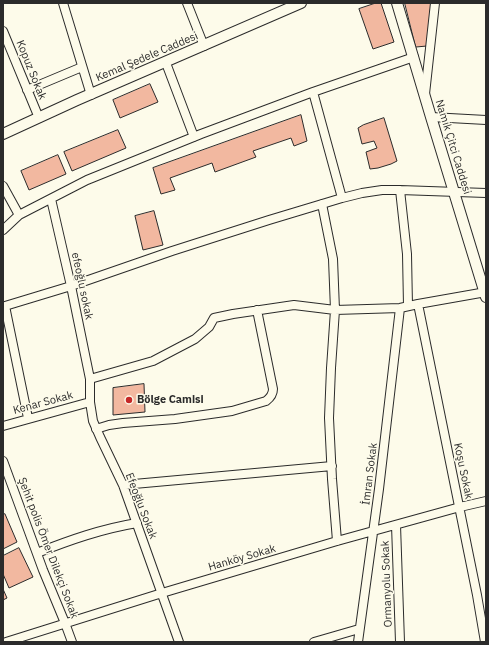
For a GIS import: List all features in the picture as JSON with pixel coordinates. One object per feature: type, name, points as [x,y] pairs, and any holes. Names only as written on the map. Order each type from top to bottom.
[{"type":"street","points":[[63,3],[91,95]]},
{"type":"street","points":[[187,3],[204,46]]},
{"type":"street","name":"Kemal Şedele Caddesi","points":[[3,134],[204,46],[286,6],[301,3]]},
{"type":"street","name":"Namık Çitci Caddesi","points":[[398,3],[431,117],[486,294]]},
{"type":"street","points":[[425,94],[435,3]]},
{"type":"street","name":"Kopuz Sokak","points":[[3,31],[38,118]]},
{"type":"street","points":[[3,230],[19,215],[87,180],[194,137],[313,92],[414,58]]},
{"type":"street","points":[[166,62],[194,137]]},
{"type":"street","points":[[27,90],[82,67]]},
{"type":"street","points":[[313,92],[342,198]]},
{"type":"street","points":[[431,117],[486,120]]},
{"type":"street","points":[[3,186],[19,215]]},
{"type":"street","points":[[28,418],[4,306],[71,286],[268,220],[362,193],[382,190],[400,190],[486,193]]},
{"type":"street","name":"İmran Sokak","points":[[358,642],[404,307],[407,254],[400,190]]},
{"type":"street","name":"efeoğlu sokak","points":[[51,198],[90,378]]},
{"type":"street","points":[[322,204],[334,259],[335,310],[329,418],[337,541]]},
{"type":"street","points":[[90,378],[153,361],[195,339],[209,327],[214,318],[294,305],[335,310],[404,307],[486,294]]},
{"type":"street","name":"Koşu Sokak","points":[[418,304],[478,594],[485,642]]},
{"type":"street","points":[[96,429],[123,423],[175,419],[232,411],[269,399],[273,389],[257,310]]},
{"type":"street","name":"Efeoğlu Sokak","points":[[90,378],[90,402],[93,421],[123,485],[179,642]]},
{"type":"street","name":"Kenar Sokak","points":[[3,426],[90,402]]},
{"type":"street","name":"Şehit polis Ömer Dilekçi Sokak","points":[[3,462],[72,642]]},
{"type":"street","points":[[123,485],[332,466]]},
{"type":"street","name":"Hanköy Sokak","points":[[6,642],[162,593],[337,541],[486,501]]},
{"type":"street","points":[[37,553],[89,534],[137,523]]},
{"type":"street","name":"Ormanyolu Sokak","points":[[396,525],[400,642]]},
{"type":"street","points":[[314,642],[359,629]]},
{"type":"building","points":[[376,3],[381,3],[394,42],[373,49],[359,9]]},
{"type":"building","points":[[405,3],[431,3],[427,46],[416,47]]},
{"type":"building","points":[[150,84],[158,102],[120,118],[113,100]]},
{"type":"building","points":[[301,115],[307,141],[294,146],[291,138],[253,151],[256,157],[215,172],[212,163],[170,178],[175,190],[161,194],[153,168]]},
{"type":"building","points":[[384,118],[397,161],[378,168],[370,169],[366,152],[377,148],[374,141],[362,144],[358,128]]},
{"type":"building","points":[[118,130],[126,148],[72,171],[64,152]]},
{"type":"building","points":[[58,155],[66,174],[29,190],[21,171]]},
{"type":"building","points":[[154,211],[163,245],[143,250],[135,216]]},
{"type":"building","name":"Bölge Camisi","points":[[144,384],[145,412],[113,415],[113,388]]},
{"type":"building","points":[[5,514],[17,542],[3,549],[3,515]]},
{"type":"building","points":[[19,548],[33,577],[9,588],[3,574],[3,556]]},
{"type":"building","points":[[3,589],[7,598],[3,600]]},
{"type":"place","name":"Bölge Camisi","points":[[129,400]]}]
